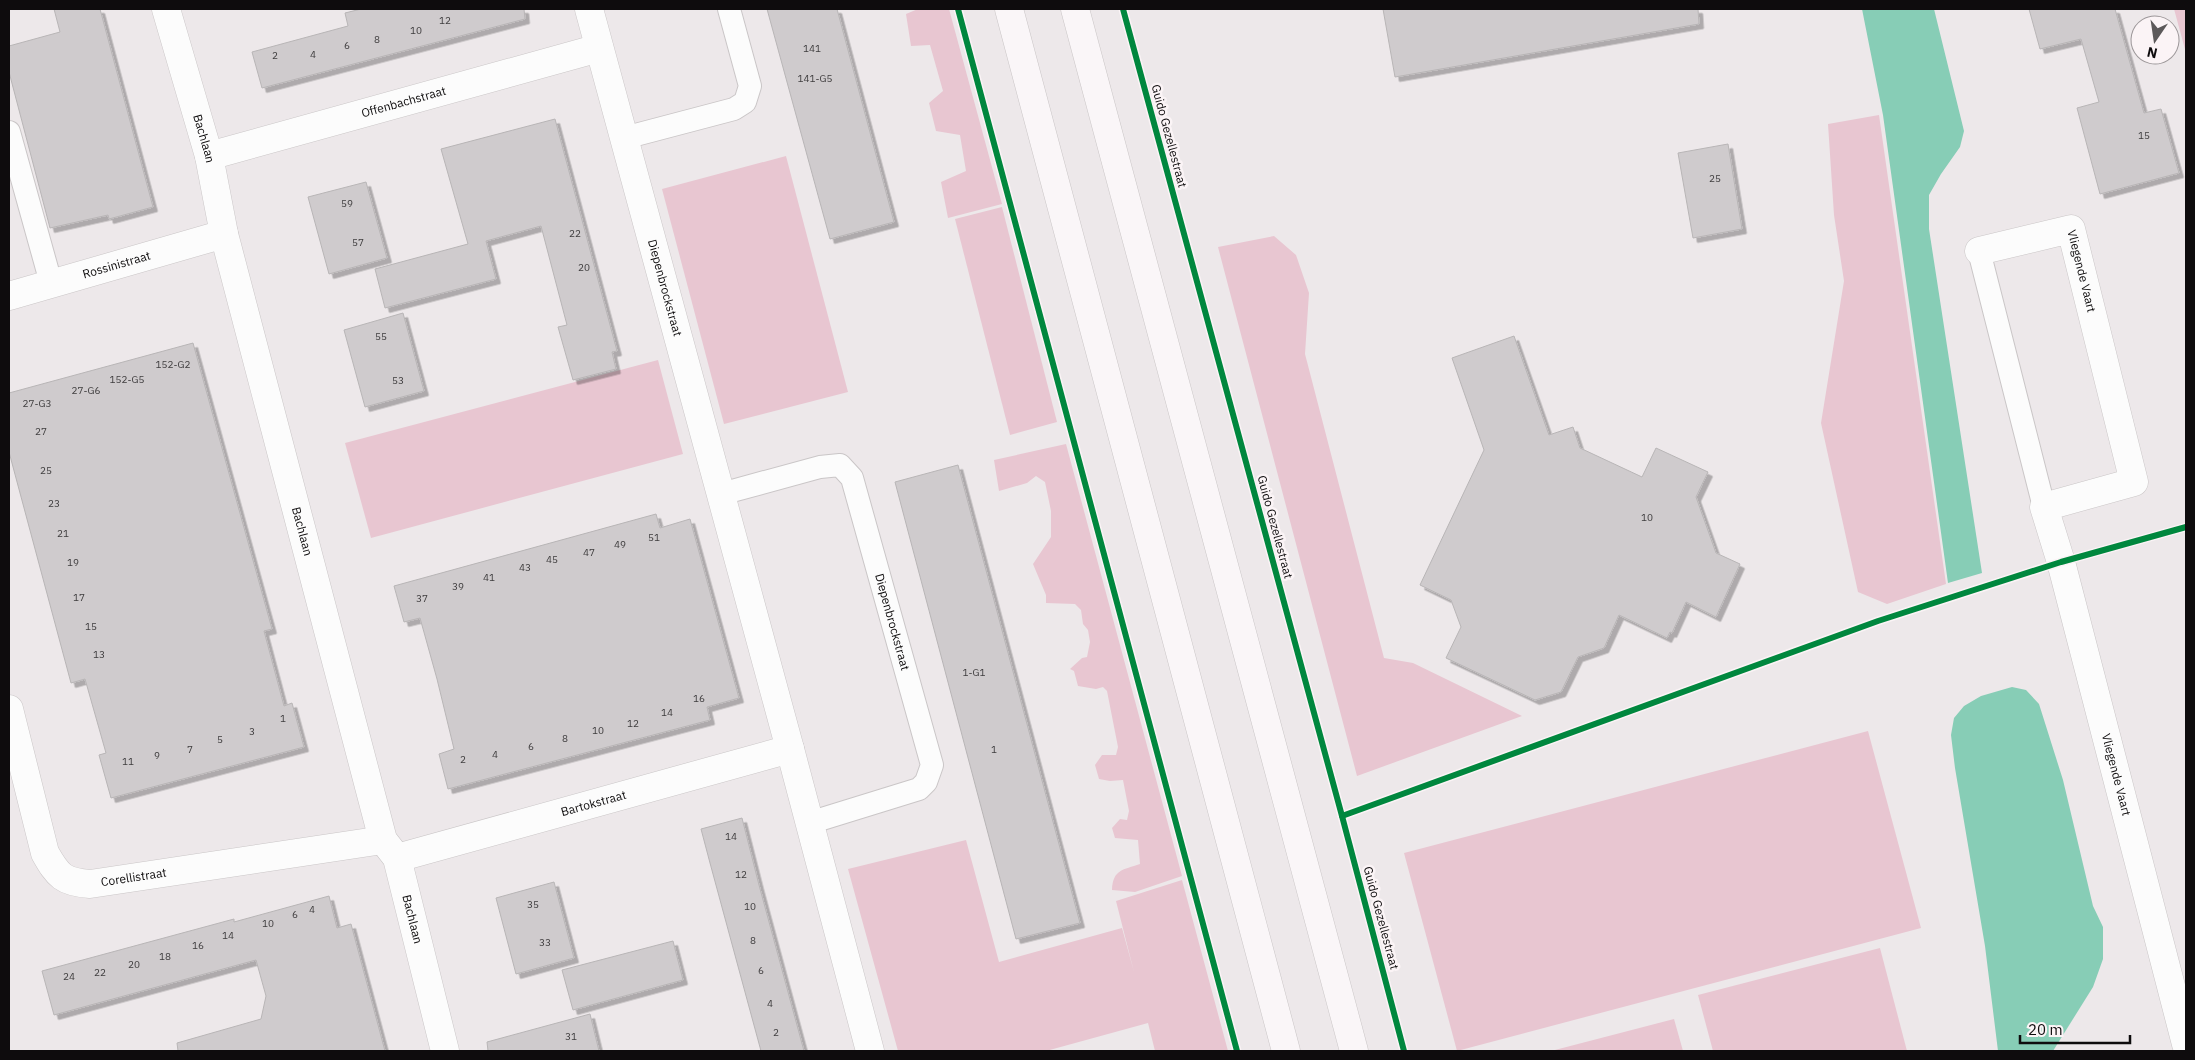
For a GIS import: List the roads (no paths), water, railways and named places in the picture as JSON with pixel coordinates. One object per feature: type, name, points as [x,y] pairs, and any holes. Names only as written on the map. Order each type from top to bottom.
[{"type":"main road","points":[[1009,9],[1286,1051]]},
{"type":"main road","points":[[1075,9],[1354,1051]]},
{"type":"street","name":"Bachlaan","points":[[166,9],[209,156],[224,234],[445,1051]]},
{"type":"street","name":"Diepenbrockstraat","points":[[589,9],[870,1051]]},
{"type":"street","name":"Offenbachstraat","points":[[209,156],[599,48]]},
{"type":"street","name":"Vliegende Vaart","points":[[1980,252],[2071,229],[2134,482],[2044,507],[2063,571],[2186,1044]]},
{"type":"street","name":"Rossinistraat","points":[[9,296],[224,234]]},
{"type":"street","name":"Corellistraat","points":[[9,709],[45,853],[54,870],[71,883],[90,884],[390,849]]},
{"type":"street","name":"Bartokstraat","points":[[390,849],[790,749]]},
{"type":"lane","points":[[624,138],[734,109],[745,102],[750,86],[729,9]]},
{"type":"lane","points":[[9,132],[51,283]]},
{"type":"lane","name":"Vliegende Vaart","points":[[1980,252],[2044,507]]},
{"type":"lane","name":"Diepenbrockstraat","points":[[721,494],[820,466],[840,465],[852,478],[932,766],[926,782],[919,789],[809,823]]}]
